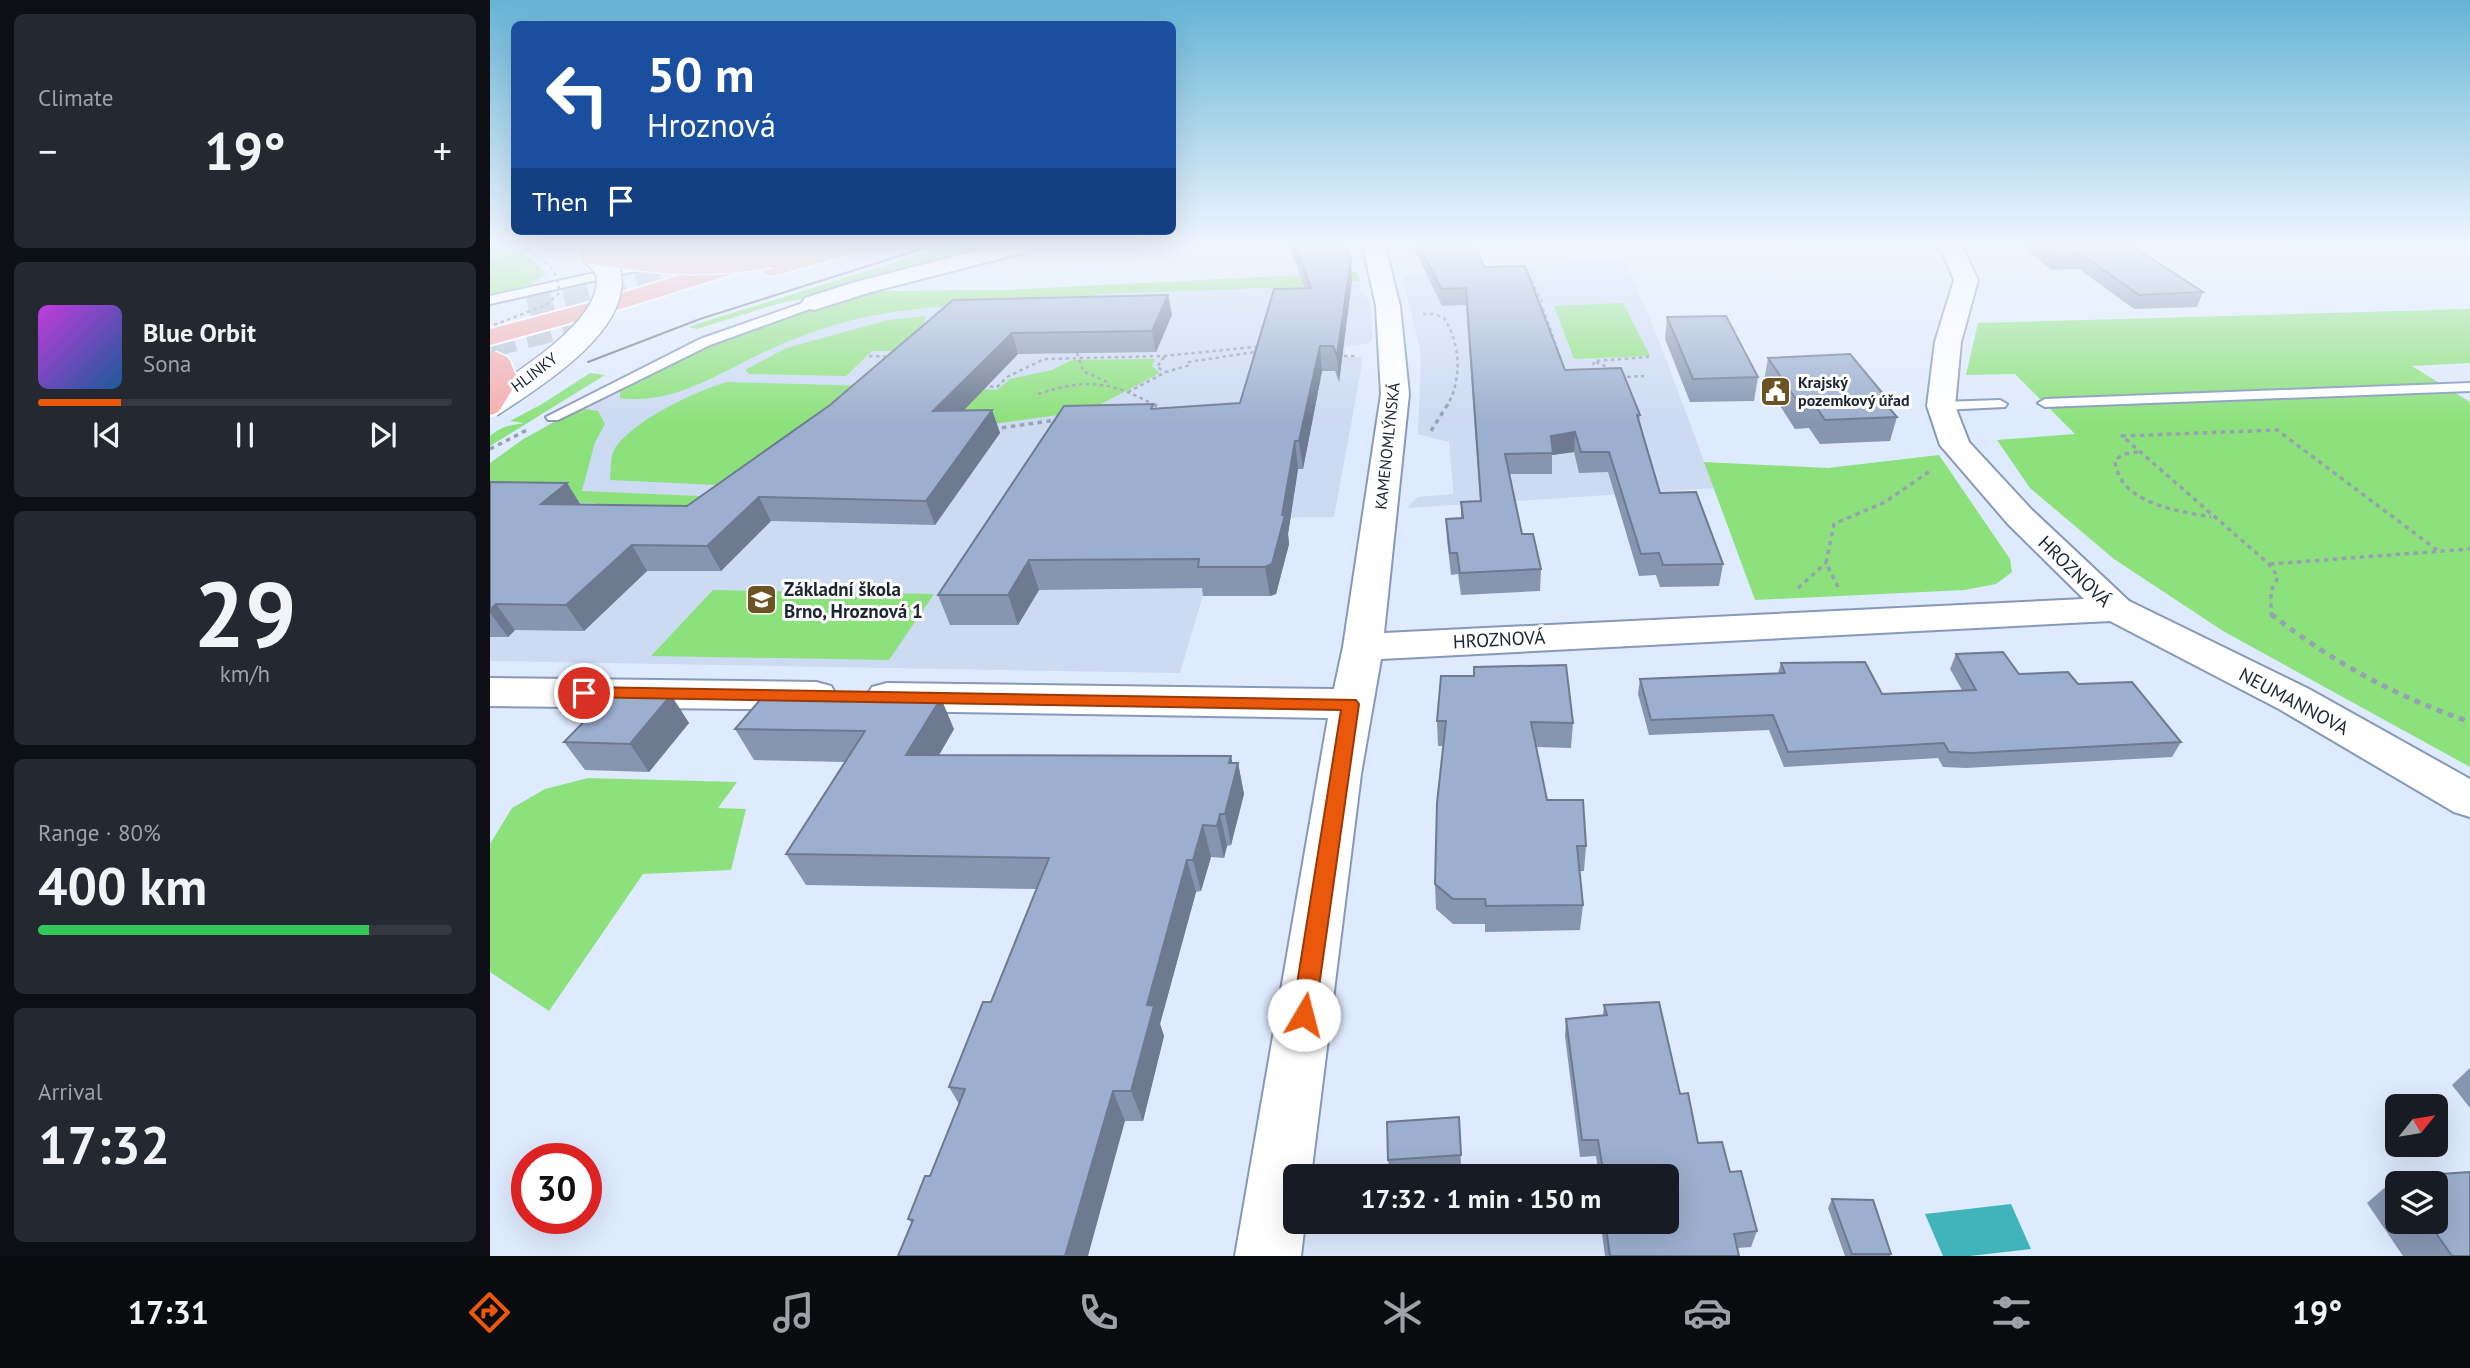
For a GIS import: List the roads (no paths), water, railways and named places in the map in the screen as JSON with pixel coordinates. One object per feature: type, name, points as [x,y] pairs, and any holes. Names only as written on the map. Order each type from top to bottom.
[{"type":"highway","points":[[490,337],[609,305]]},
{"type":"highway","points":[[490,320],[529,310]]},
{"type":"highway","points":[[490,363],[499,367],[504,379],[490,404]]},
{"type":"street","name":"KAMENOMLÝNSKÁ","points":[[1363,647],[1395,394],[1388,305]]},
{"type":"street","name":"HROZNOVÁ","points":[[1959,305],[1948,342],[1941,406],[1955,445],[2020,517],[2116,609]]},
{"type":"street","name":"HLINKY","points":[[490,404],[570,345],[605,306]]},
{"type":"street","name":"HROZNOVÁ","points":[[1363,647],[1744,625],[2116,609]]},
{"type":"street","name":"NEUMANNOVA","points":[[2116,609],[2294,699],[2470,800]]},
{"type":"street","points":[[1268,1256],[1350,704],[1363,647]]},
{"type":"street","points":[[490,692],[1350,704]]},
{"type":"lane","points":[[553,416],[705,342],[809,305]]},
{"type":"lane","points":[[2045,403],[2470,387]]},
{"type":"lane","points":[[1941,406],[2000,404]]},
{"type":"tunnel","points":[[529,310],[549,305]]},
{"type":"tunnel","points":[[490,345],[573,324]]},
{"type":"tram line","points":[[588,362],[746,305]]},
{"type":"place","name":"Krajský pozemkový úřad","points":[[1775,391]]},
{"type":"place","name":"Základní škola Brno, Hroznová 1","points":[[761,600]]}]
